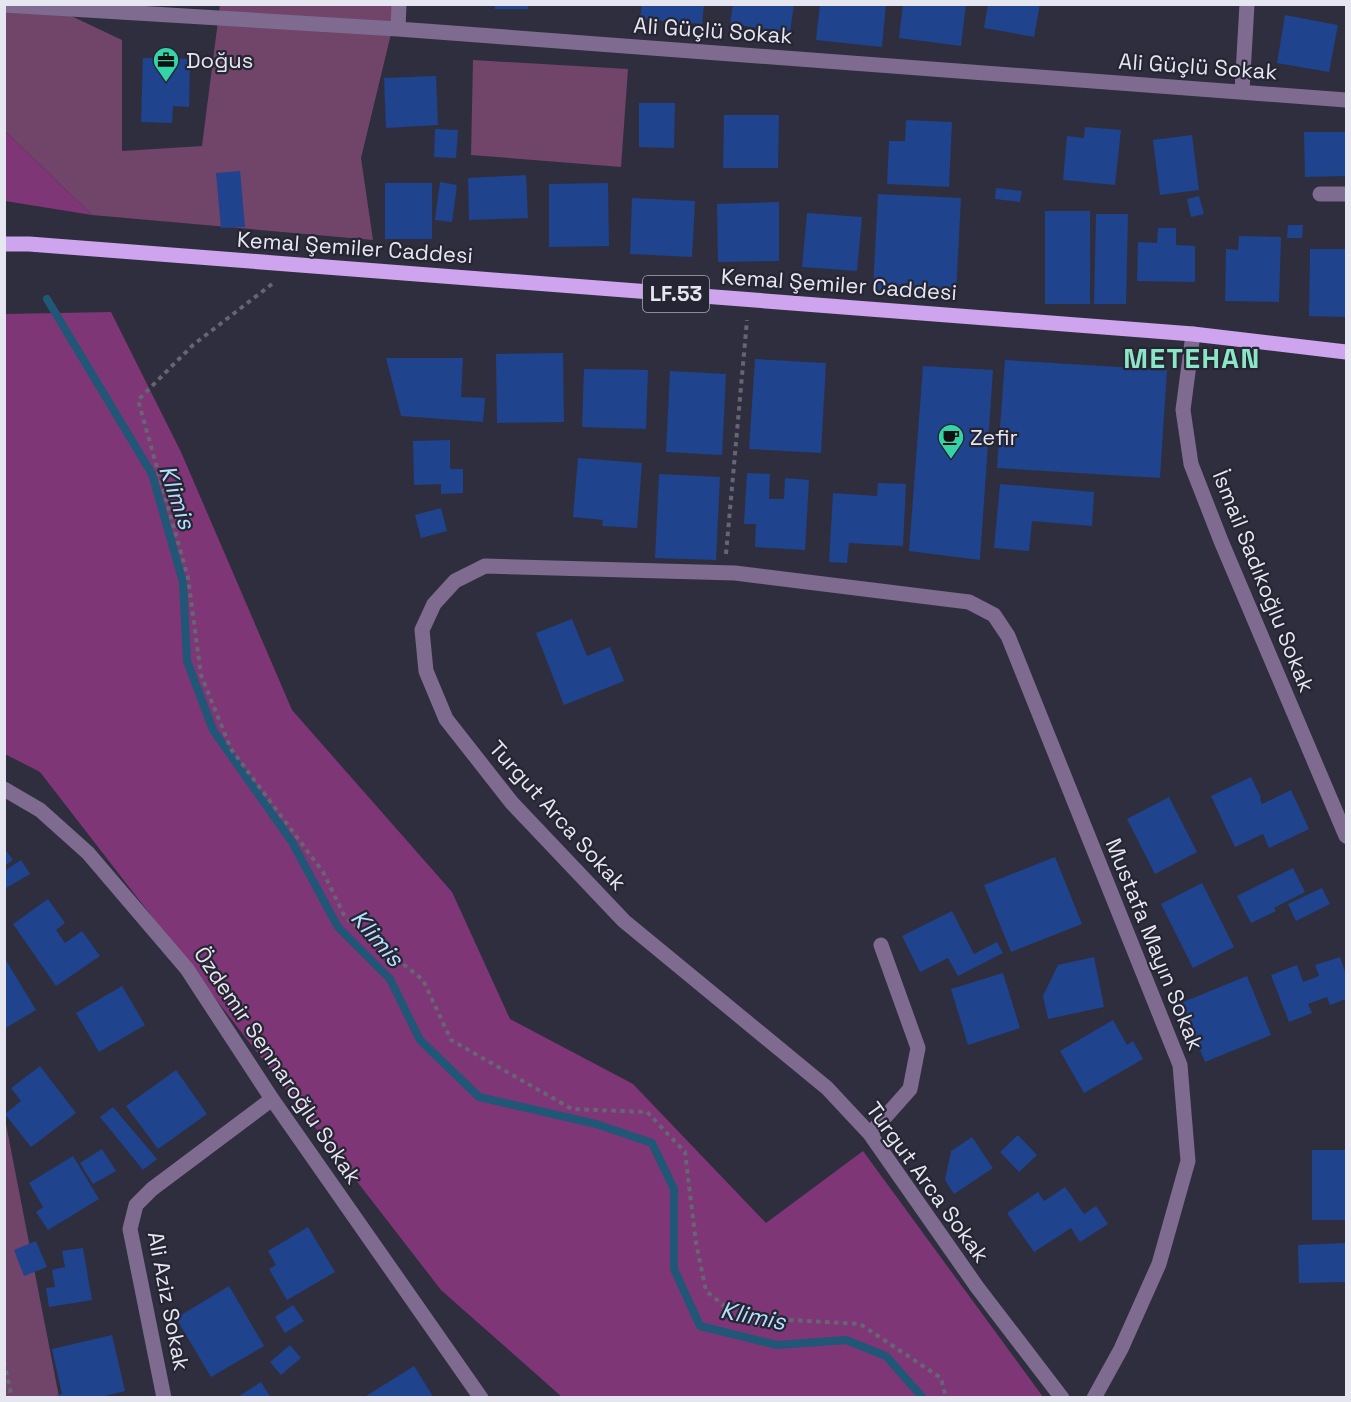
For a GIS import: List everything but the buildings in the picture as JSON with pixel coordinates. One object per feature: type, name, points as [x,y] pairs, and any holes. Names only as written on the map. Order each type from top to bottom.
[{"type":"main road","name":"Kemal Şemiler Caddesi","points":[[4,244],[1193,334],[1347,352]]},
{"type":"street","points":[[168,14],[182,4]]},
{"type":"street","points":[[398,29],[399,4]]},
{"type":"street","points":[[1242,91],[1247,4]]},
{"type":"street","name":"Ali Güçlü Sokak","points":[[4,5],[398,29],[1347,100]]},
{"type":"street","points":[[1320,194],[1347,194]]},
{"type":"street","name":"İsmail Sadıkoğlu Sokak","points":[[1193,334],[1183,410],[1191,464],[1221,542],[1347,836]]},
{"type":"street","name":"Turgut Arca Sokak","points":[[994,615],[969,602],[725,573],[485,566],[455,582],[434,604],[422,630],[426,671],[446,719],[512,803],[624,921],[826,1088],[870,1134],[977,1287],[1062,1398]]},
{"type":"street","name":"Mustafa Mayın Sokak","points":[[994,615],[1008,636],[1180,1065],[1188,1161],[1159,1264],[1121,1349],[1094,1398]]},
{"type":"street","name":"Özdemir Sennaroğlu Sokak","points":[[4,789],[40,810],[88,853],[187,969],[272,1100],[481,1398]]},
{"type":"street","points":[[870,1134],[910,1089],[918,1048],[881,945]]},
{"type":"street","name":"Ali Aziz Sokak","points":[[164,1398],[130,1229],[136,1204],[152,1189],[272,1100]]},
{"type":"path","points":[[296,265],[193,345],[138,400],[188,578],[201,675],[231,749],[323,872],[345,917],[423,980],[452,1040],[572,1108],[647,1112],[685,1152],[696,1243],[706,1291],[738,1317],[860,1324],[941,1378],[946,1398]]},
{"type":"path","points":[[725,573],[749,299]]},
{"type":"path","points":[[4,1362],[12,1398]]},
{"type":"shaded area","points":[[4,5],[48,5],[122,40],[122,151],[202,146],[220,5],[398,5],[361,158],[373,240],[92,215],[5,131]]},
{"type":"shaded area","points":[[473,60],[628,69],[621,167],[471,155]]},
{"type":"shaded area","points":[[5,131],[92,215],[5,201]]},
{"type":"shaded area","points":[[111,312],[181,452],[292,710],[452,892],[510,1019],[633,1084],[766,1223],[863,1151],[1043,1397],[562,1397],[441,1290],[40,772],[5,754],[4,314]]},
{"type":"shaded area","points":[[5,1119],[59,1397],[5,1397]]},
{"type":"waterway","name":"Klimis","points":[[47,299],[152,474],[183,582],[187,661],[213,730],[292,842],[338,927],[390,979],[420,1040],[479,1097],[596,1124],[652,1143],[674,1189],[674,1269],[700,1326],[777,1345],[846,1340],[886,1356],[923,1398]]},
{"type":"place","name":"Doğus","points":[[166,83]]},
{"type":"place","name":"Zefir","points":[[951,460]]},
{"type":"district","name":"METEHAN","points":[[1192,358]]}]
